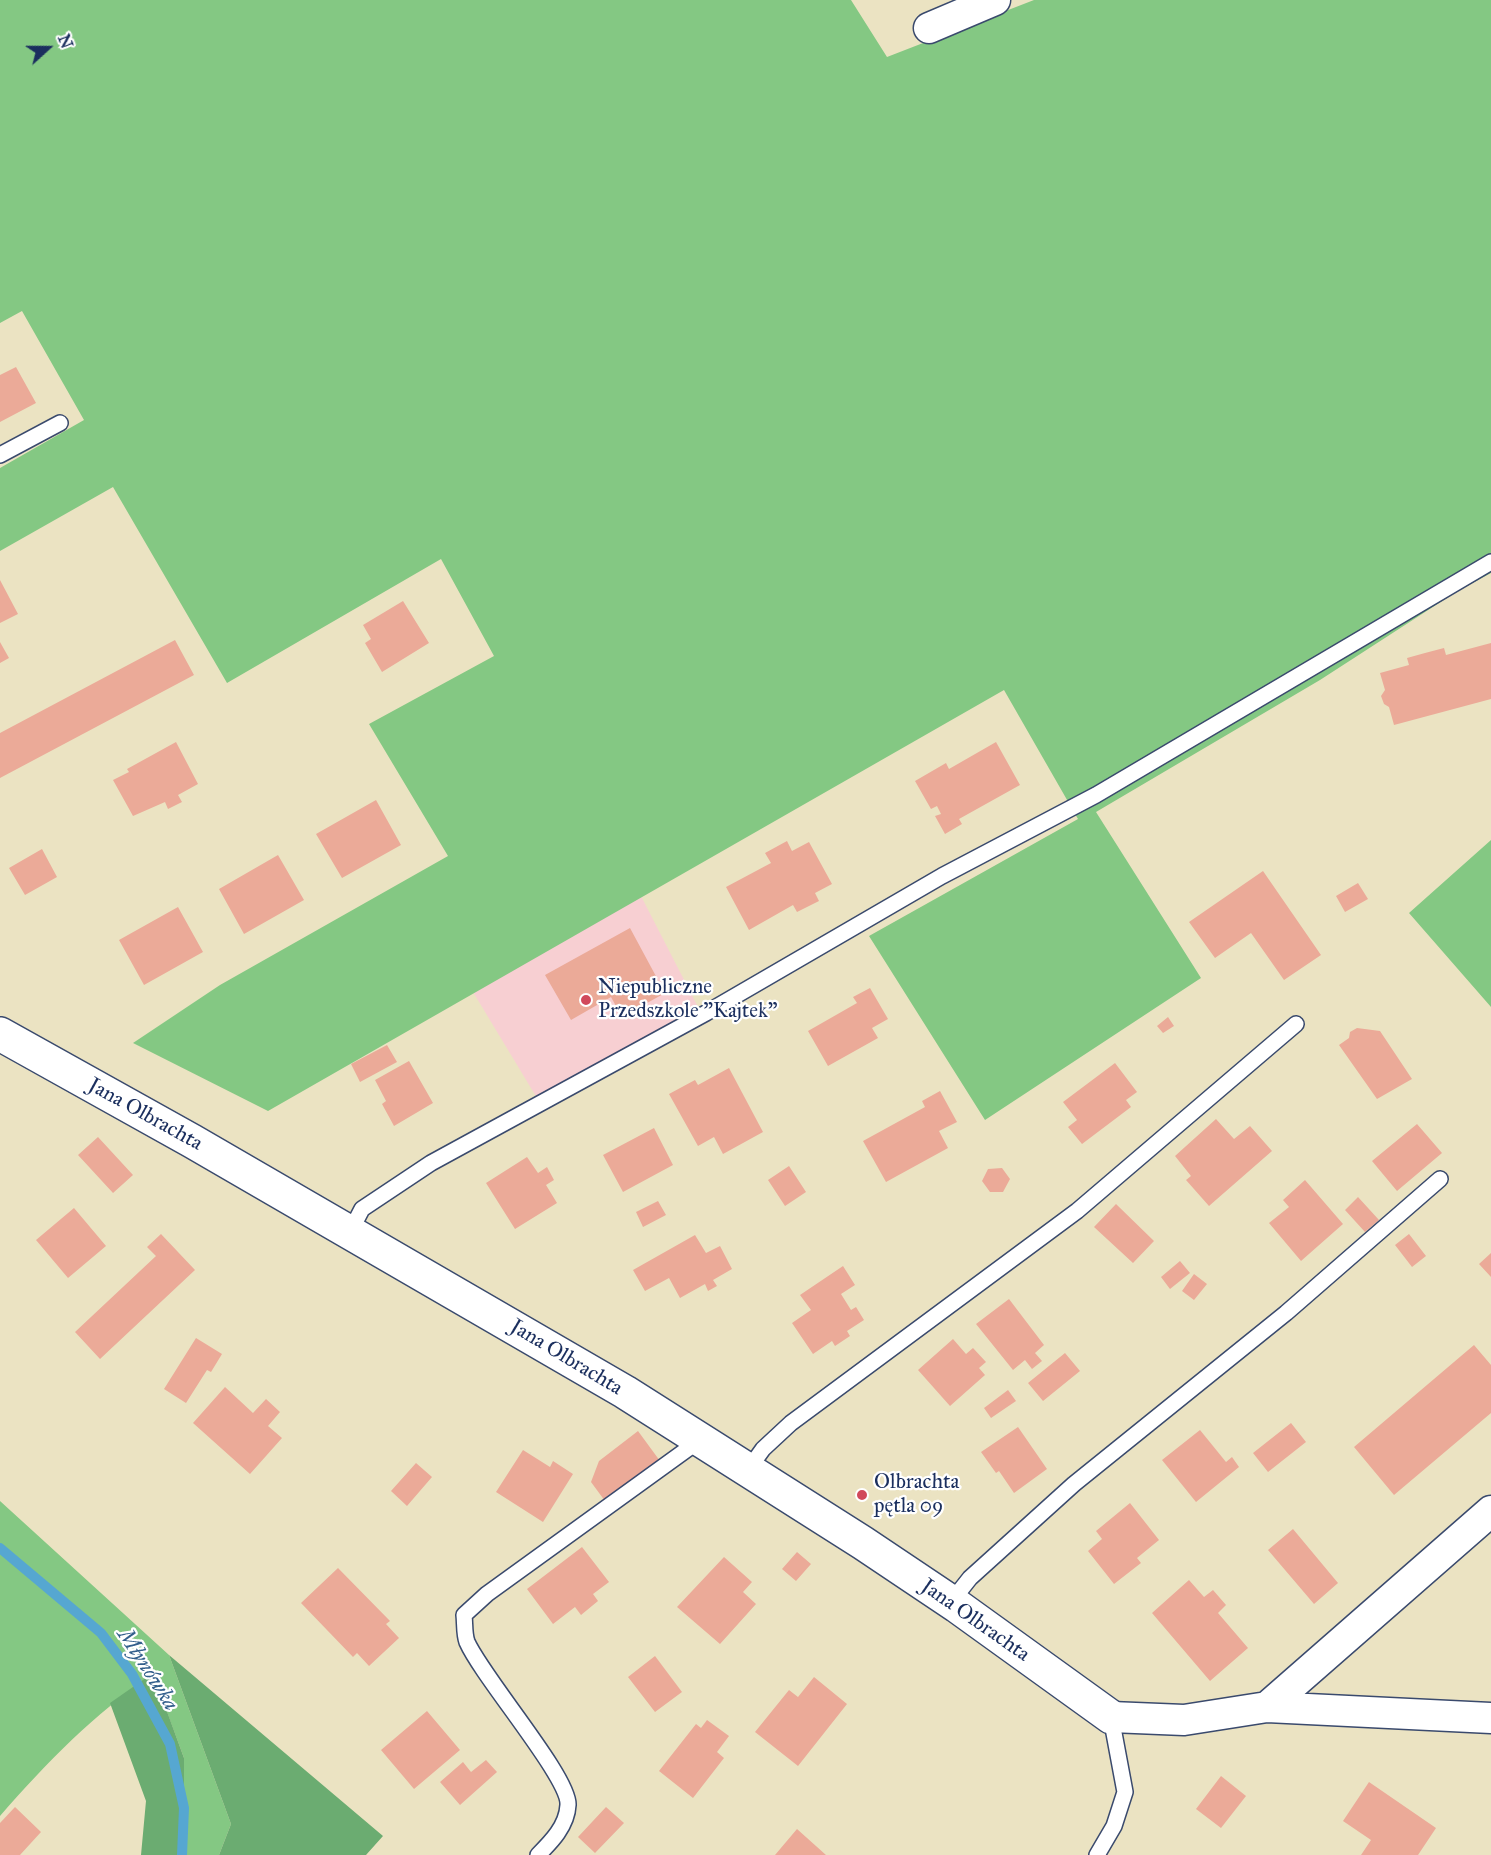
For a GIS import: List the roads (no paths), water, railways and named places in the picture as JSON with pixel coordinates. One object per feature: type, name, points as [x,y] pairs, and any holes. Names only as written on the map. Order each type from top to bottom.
[{"type":"street","points":[[929,28],[995,0]]},
{"type":"street","name":"Jana Olbrachta","points":[[0,1034],[192,1141],[349,1234],[482,1307],[700,1440],[951,1602],[1111,1717]]},
{"type":"street","points":[[1267,1707],[1491,1510]]},
{"type":"street","points":[[1111,1717],[1184,1720],[1267,1707],[1491,1718]]},
{"type":"lane","points":[[0,455],[60,423]]},
{"type":"lane","points":[[349,1234],[362,1209],[431,1162],[706,1013],[942,876],[1096,795],[1491,562]]},
{"type":"lane","points":[[748,1470],[763,1449],[791,1423],[1077,1211],[1296,1024]]},
{"type":"lane","points":[[951,1602],[970,1578],[1074,1484],[1286,1313],[1440,1179]]},
{"type":"lane","points":[[538,1855],[558,1835],[568,1805],[562,1783],[483,1671],[466,1640],[464,1615],[487,1594],[700,1440]]},
{"type":"lane","points":[[1097,1855],[1114,1826],[1125,1792],[1111,1717]]},
{"type":"waterway","name":"Młynówka","points":[[0,1548],[101,1633],[132,1674],[170,1744],[184,1808],[182,1855]]},
{"type":"place","name":"Niepubliczne Przedszkole \"Kajtek\"","points":[[586,1000]]},
{"type":"place","name":"Olbrachta pętla 09","points":[[862,1495]]}]
